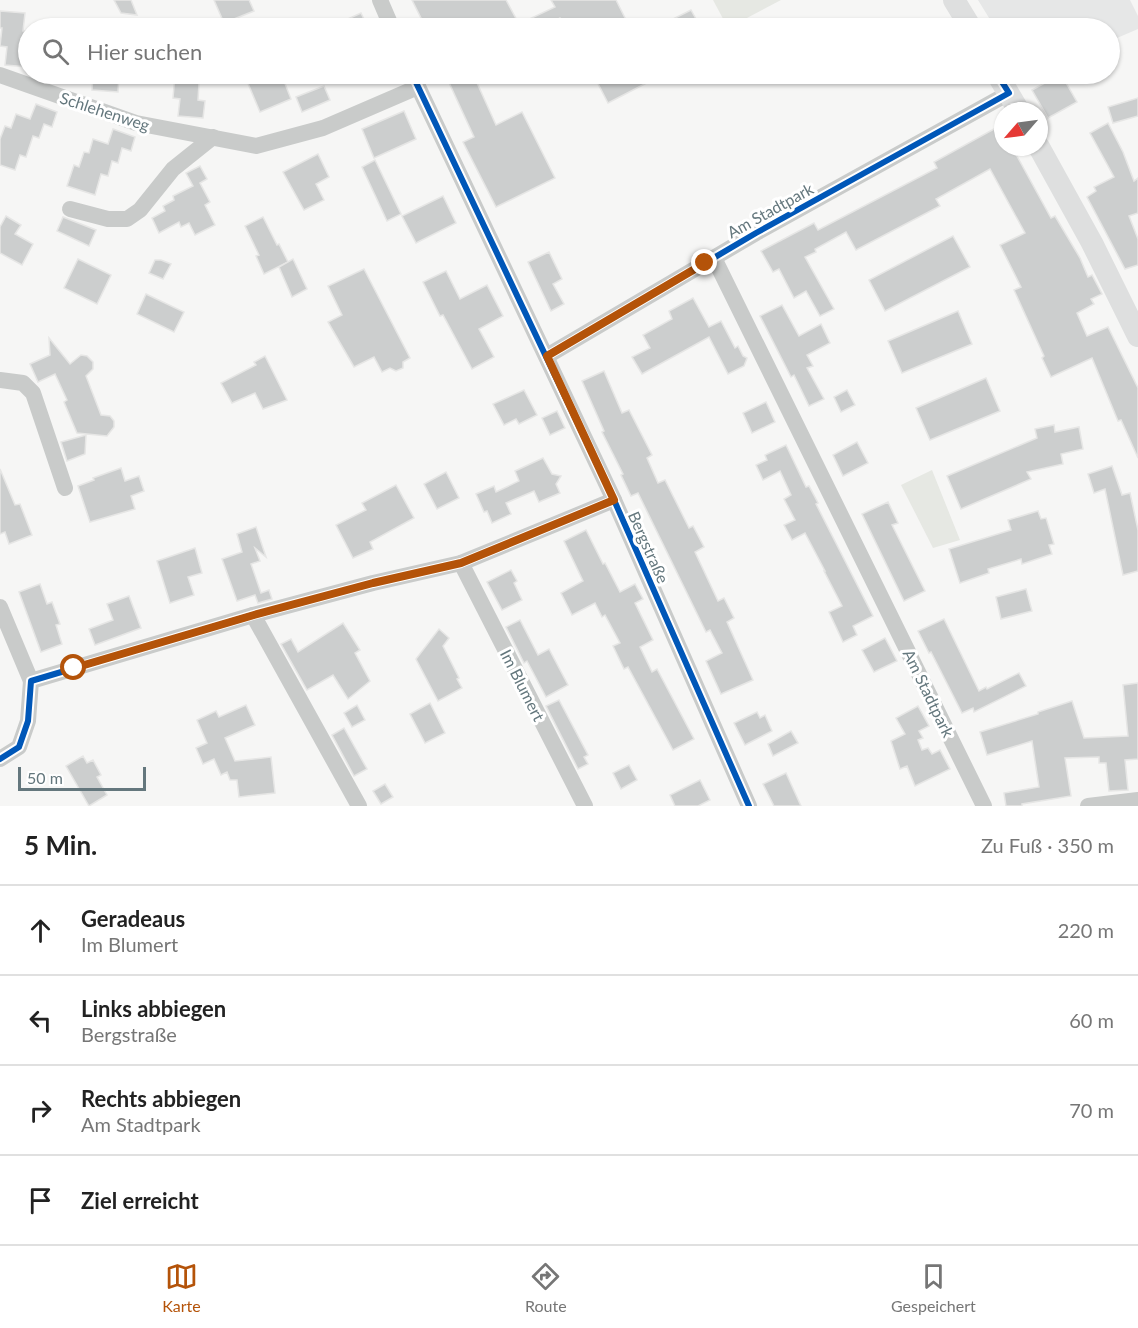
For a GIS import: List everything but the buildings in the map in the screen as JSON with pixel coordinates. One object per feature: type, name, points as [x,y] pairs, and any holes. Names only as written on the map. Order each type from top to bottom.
[{"type":"street","points":[[380,0],[388,18]]},
{"type":"street","points":[[954,0],[965,18]]},
{"type":"street","name":"Schlehenweg","points":[[0,75],[18,81]]},
{"type":"street","name":"Schlehenweg","points":[[26,84],[136,123],[256,146],[323,128],[407,84]]},
{"type":"street","name":"Bergstraße","points":[[417,84],[614,500],[749,806]]},
{"type":"street","points":[[1003,84],[1014,102]]},
{"type":"street","name":"Am Stadtpark","points":[[547,356],[714,258],[994,112]]},
{"type":"street","points":[[70,209],[108,219],[127,219],[140,210],[173,169],[213,137]]},
{"type":"street","points":[[1044,156],[1092,243],[1138,336]]},
{"type":"street","name":"Am Stadtpark","points":[[714,258],[984,806]]},
{"type":"street","points":[[0,380],[23,383],[33,393],[65,488]]},
{"type":"street","points":[[31,681],[254,615],[373,583],[461,563],[614,500]]},
{"type":"street","name":"Im Blumert","points":[[461,563],[585,806]]},
{"type":"street","points":[[0,607],[31,681],[28,721],[19,747],[0,759]]},
{"type":"street","points":[[254,615],[359,806]]},
{"type":"street","points":[[1088,806],[1138,800]]},
{"type":"shaded area","points":[[713,0],[781,0],[747,18],[723,18]]},
{"type":"shaded area","points":[[978,0],[1130,0],[1138,16],[1138,29],[1120,37],[1120,18],[989,18]]},
{"type":"shaded area","points":[[932,470],[960,540],[933,548],[901,485]]},
{"type":"cycle path","points":[[417,84],[614,500],[749,806]]},
{"type":"cycle path","points":[[547,356],[756,233],[1009,93],[1003,84]]},
{"type":"cycle path","points":[[0,759],[19,747],[28,721],[31,681],[253,615],[373,583],[461,563],[614,500]]},
{"type":"route","points":[[74,668],[254,615],[373,583],[461,563],[614,500],[547,356],[705,263]]}]
